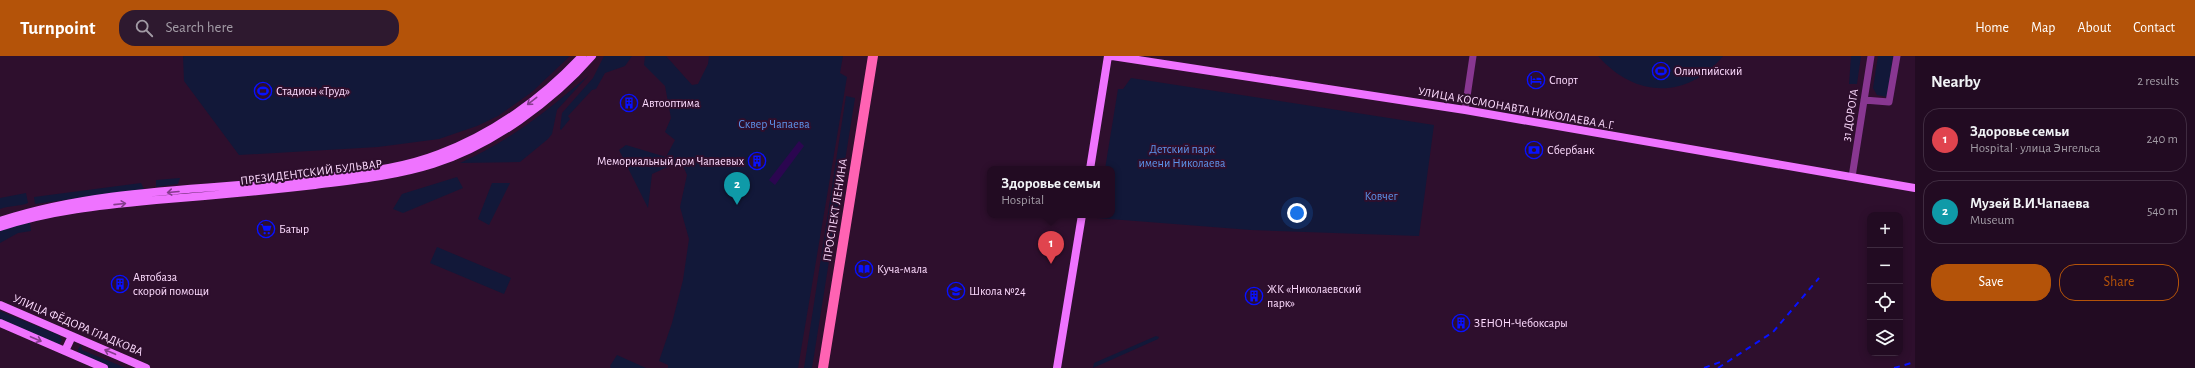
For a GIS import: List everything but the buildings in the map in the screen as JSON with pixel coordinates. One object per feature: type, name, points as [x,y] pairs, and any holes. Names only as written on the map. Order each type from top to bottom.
[{"type":"main road","name":"ПРЕЗИДЕНТСКИЙ БУЛЬВАР","points":[[0,227],[73,210],[255,188],[390,168],[438,155],[486,132],[510,117],[550,87],[582,56]]},
{"type":"main road","name":"ПРЕЗИДЕНТСКИЙ БУЛЬВАР","points":[[0,221],[50,208],[116,197],[366,179],[434,164],[481,144],[531,111],[563,85],[592,56]]},
{"type":"main road","name":"ПРОСПЕКТ ЛЕНИНА","points":[[816,368],[866,56]]},
{"type":"main road","name":"ПРОСПЕКТ ЛЕНИНА","points":[[823,368],[873,56]]},
{"type":"main road","points":[[1090,166],[1108,56]]},
{"type":"main road","name":"УЛИЦА КОСМОНАВТА НИКОЛАЕВА А.Г.","points":[[1112,56],[1465,110],[1915,188]]},
{"type":"main road","points":[[1057,368],[1082,218]]},
{"type":"main road","name":"УЛИЦА ФЁДОРА ГЛАДКОВА","points":[[0,305],[146,368]]},
{"type":"main road","points":[[0,323],[104,368]]},
{"type":"main road","points":[[65,351],[72,336]]},
{"type":"street","points":[[1465,110],[1473,56]]},
{"type":"street","name":"31 ДОРОГА","points":[[1852,177],[1871,56]]},
{"type":"street","points":[[1864,100],[1889,102],[1897,56]]},
{"type":"green space","points":[[183,56],[570,56],[532,92],[498,116],[477,126],[439,139],[378,147],[239,155],[184,81]]},
{"type":"green space","points":[[604,56],[632,56],[625,66],[605,73],[596,89],[592,90],[568,116],[570,119],[561,130],[562,113],[593,78]]},
{"type":"green space","name":"Сквер Чапаева","points":[[645,56],[666,56],[692,85],[698,84],[708,64],[709,56],[843,56],[840,73],[847,77],[798,368],[668,368],[668,365],[659,361],[672,323],[683,280],[689,239],[680,207],[687,175],[681,161],[652,174],[648,208],[619,150],[626,145],[666,157],[675,140],[665,132],[671,118],[665,86],[644,65]]},
{"type":"green space","name":"Олимпийский","points":[[1598,56],[1723,56],[1709,70],[1693,80],[1677,86],[1661,88],[1644,86],[1628,80],[1613,70]]},
{"type":"green space","points":[[1851,56],[1861,56],[1857,84],[1849,84]]},
{"type":"green space","points":[[1878,56],[1893,56],[1887,97],[1877,95],[1873,88]]},
{"type":"green space","points":[[589,75],[557,110],[552,134],[520,162],[460,163],[512,135],[559,100]]},
{"type":"green space","name":"Детский парк имени Николаева","points":[[1131,78],[1434,125],[1419,236],[1251,230],[1097,218],[1115,218],[1115,166],[1105,166],[1118,89],[1123,89]]},
{"type":"green space","points":[[846,96],[855,98],[812,368],[804,368]]},
{"type":"green space","points":[[457,177],[463,188],[403,213],[393,209],[402,194]]},
{"type":"green space","points":[[180,178],[178,184],[156,187],[156,180]]},
{"type":"green space","points":[[141,183],[144,189],[35,204],[34,197]]},
{"type":"green space","points":[[492,183],[510,183],[489,225],[478,219]]},
{"type":"green space","points":[[26,193],[28,203],[0,209],[0,198]]},
{"type":"green space","points":[[30,222],[31,231],[18,233],[0,243],[0,230]]},
{"type":"green space","points":[[437,247],[511,278],[504,294],[430,263]]},
{"type":"green space","points":[[0,311],[59,335],[62,340],[59,345],[0,321]]},
{"type":"green space","points":[[1156,336],[1159,337],[1158,339],[1093,368],[1094,363]]},
{"type":"green space","points":[[81,345],[82,350],[126,368],[108,368],[79,355],[78,349]]},
{"type":"green space","points":[[617,355],[646,368],[611,368],[610,366]]},
{"type":"shaded area","points":[[799,141],[804,146],[775,185],[769,180]]},
{"type":"railway","points":[[1718,368],[1773,332],[1819,278]]},
{"type":"railway","points":[[1704,368],[1723,361]]},
{"type":"railway","points":[[1894,368],[1915,362]]},
{"type":"place","name":"Олимпийский","points":[[1661,71]]},
{"type":"place","name":"Спорт","points":[[1536,80]]},
{"type":"place","name":"Стадион «Труд»","points":[[263,91]]},
{"type":"place","name":"Автооптима","points":[[629,103]]},
{"type":"place","name":"Сбербанк","points":[[1534,150]]},
{"type":"place","name":"Мемориальный дом Чапаевых","points":[[757,161]]},
{"type":"place","name":"Музей В.И.Чапаева","points":[[737,205]]},
{"type":"place","name":"Батыр","points":[[266,229]]},
{"type":"place","name":"Здоровье семьи","points":[[1051,264]]},
{"type":"place","name":"Куча-мала","points":[[864,269]]},
{"type":"place","name":"Автобаза скорой помощи","points":[[120,284]]},
{"type":"place","name":"Школа №24","points":[[956,291]]},
{"type":"place","name":"ЖК «Николаевский парк»","points":[[1254,296]]},
{"type":"place","name":"ЗЕНОН-Чебоксары","points":[[1461,323]]},
{"type":"park label","name":"Ковчег","points":[[1381,196]]}]
